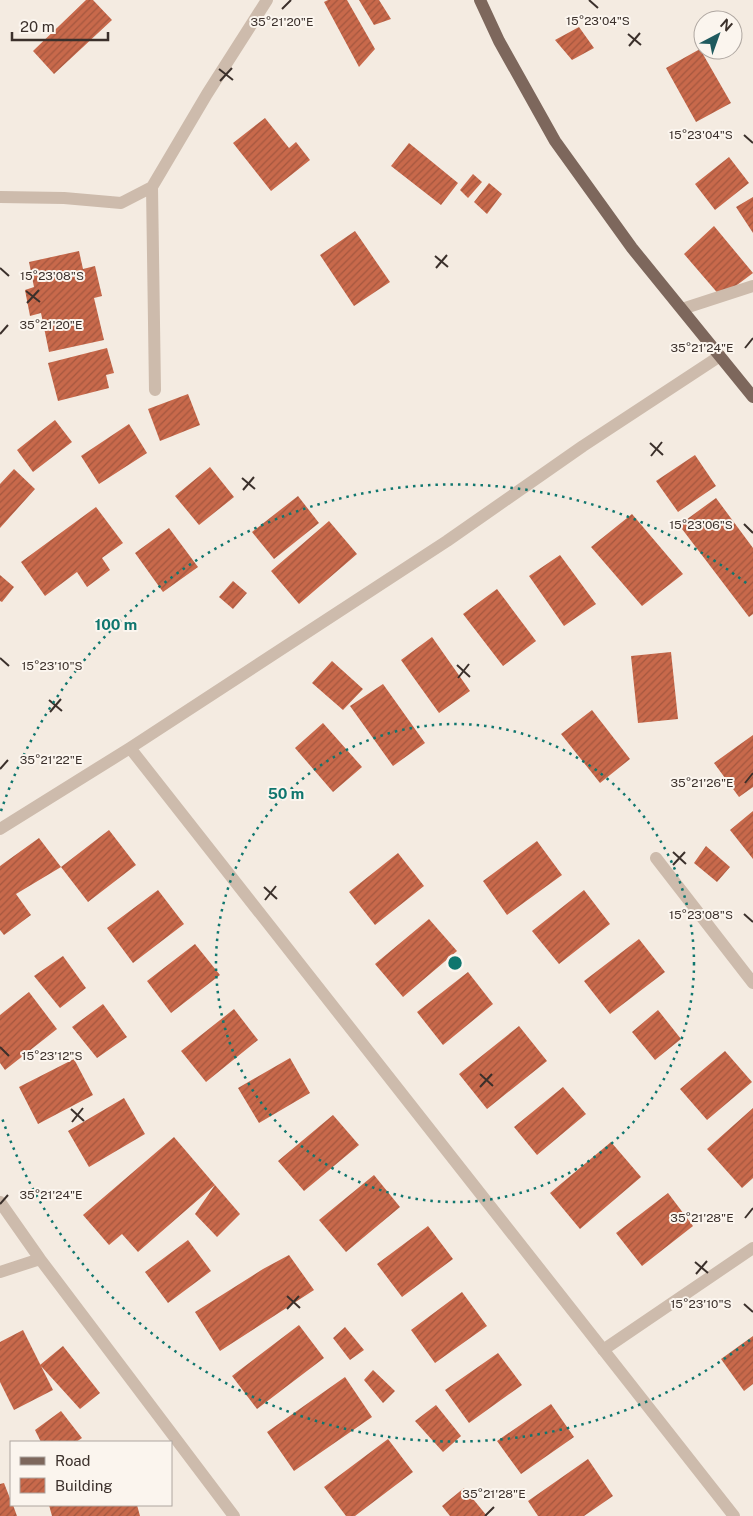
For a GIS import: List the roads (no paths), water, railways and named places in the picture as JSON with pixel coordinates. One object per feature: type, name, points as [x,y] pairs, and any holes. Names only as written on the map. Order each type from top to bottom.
[{"type":"main road","points":[[480,0],[499,41],[555,140],[632,248],[753,397]]},
{"type":"street","points":[[155,390],[152,187],[207,94],[267,0]]},
{"type":"street","points":[[0,197],[64,198],[120,203],[152,187]]},
{"type":"street","points":[[682,309],[753,286]]},
{"type":"street","points":[[0,829],[130,748],[447,541],[583,446],[720,356]]},
{"type":"street","points":[[130,748],[734,1516]]},
{"type":"street","points":[[656,858],[753,983]]},
{"type":"street","points":[[0,1202],[40,1260],[234,1516]]},
{"type":"street","points":[[603,1350],[753,1248]]},
{"type":"street","points":[[0,1272],[40,1260]]}]
